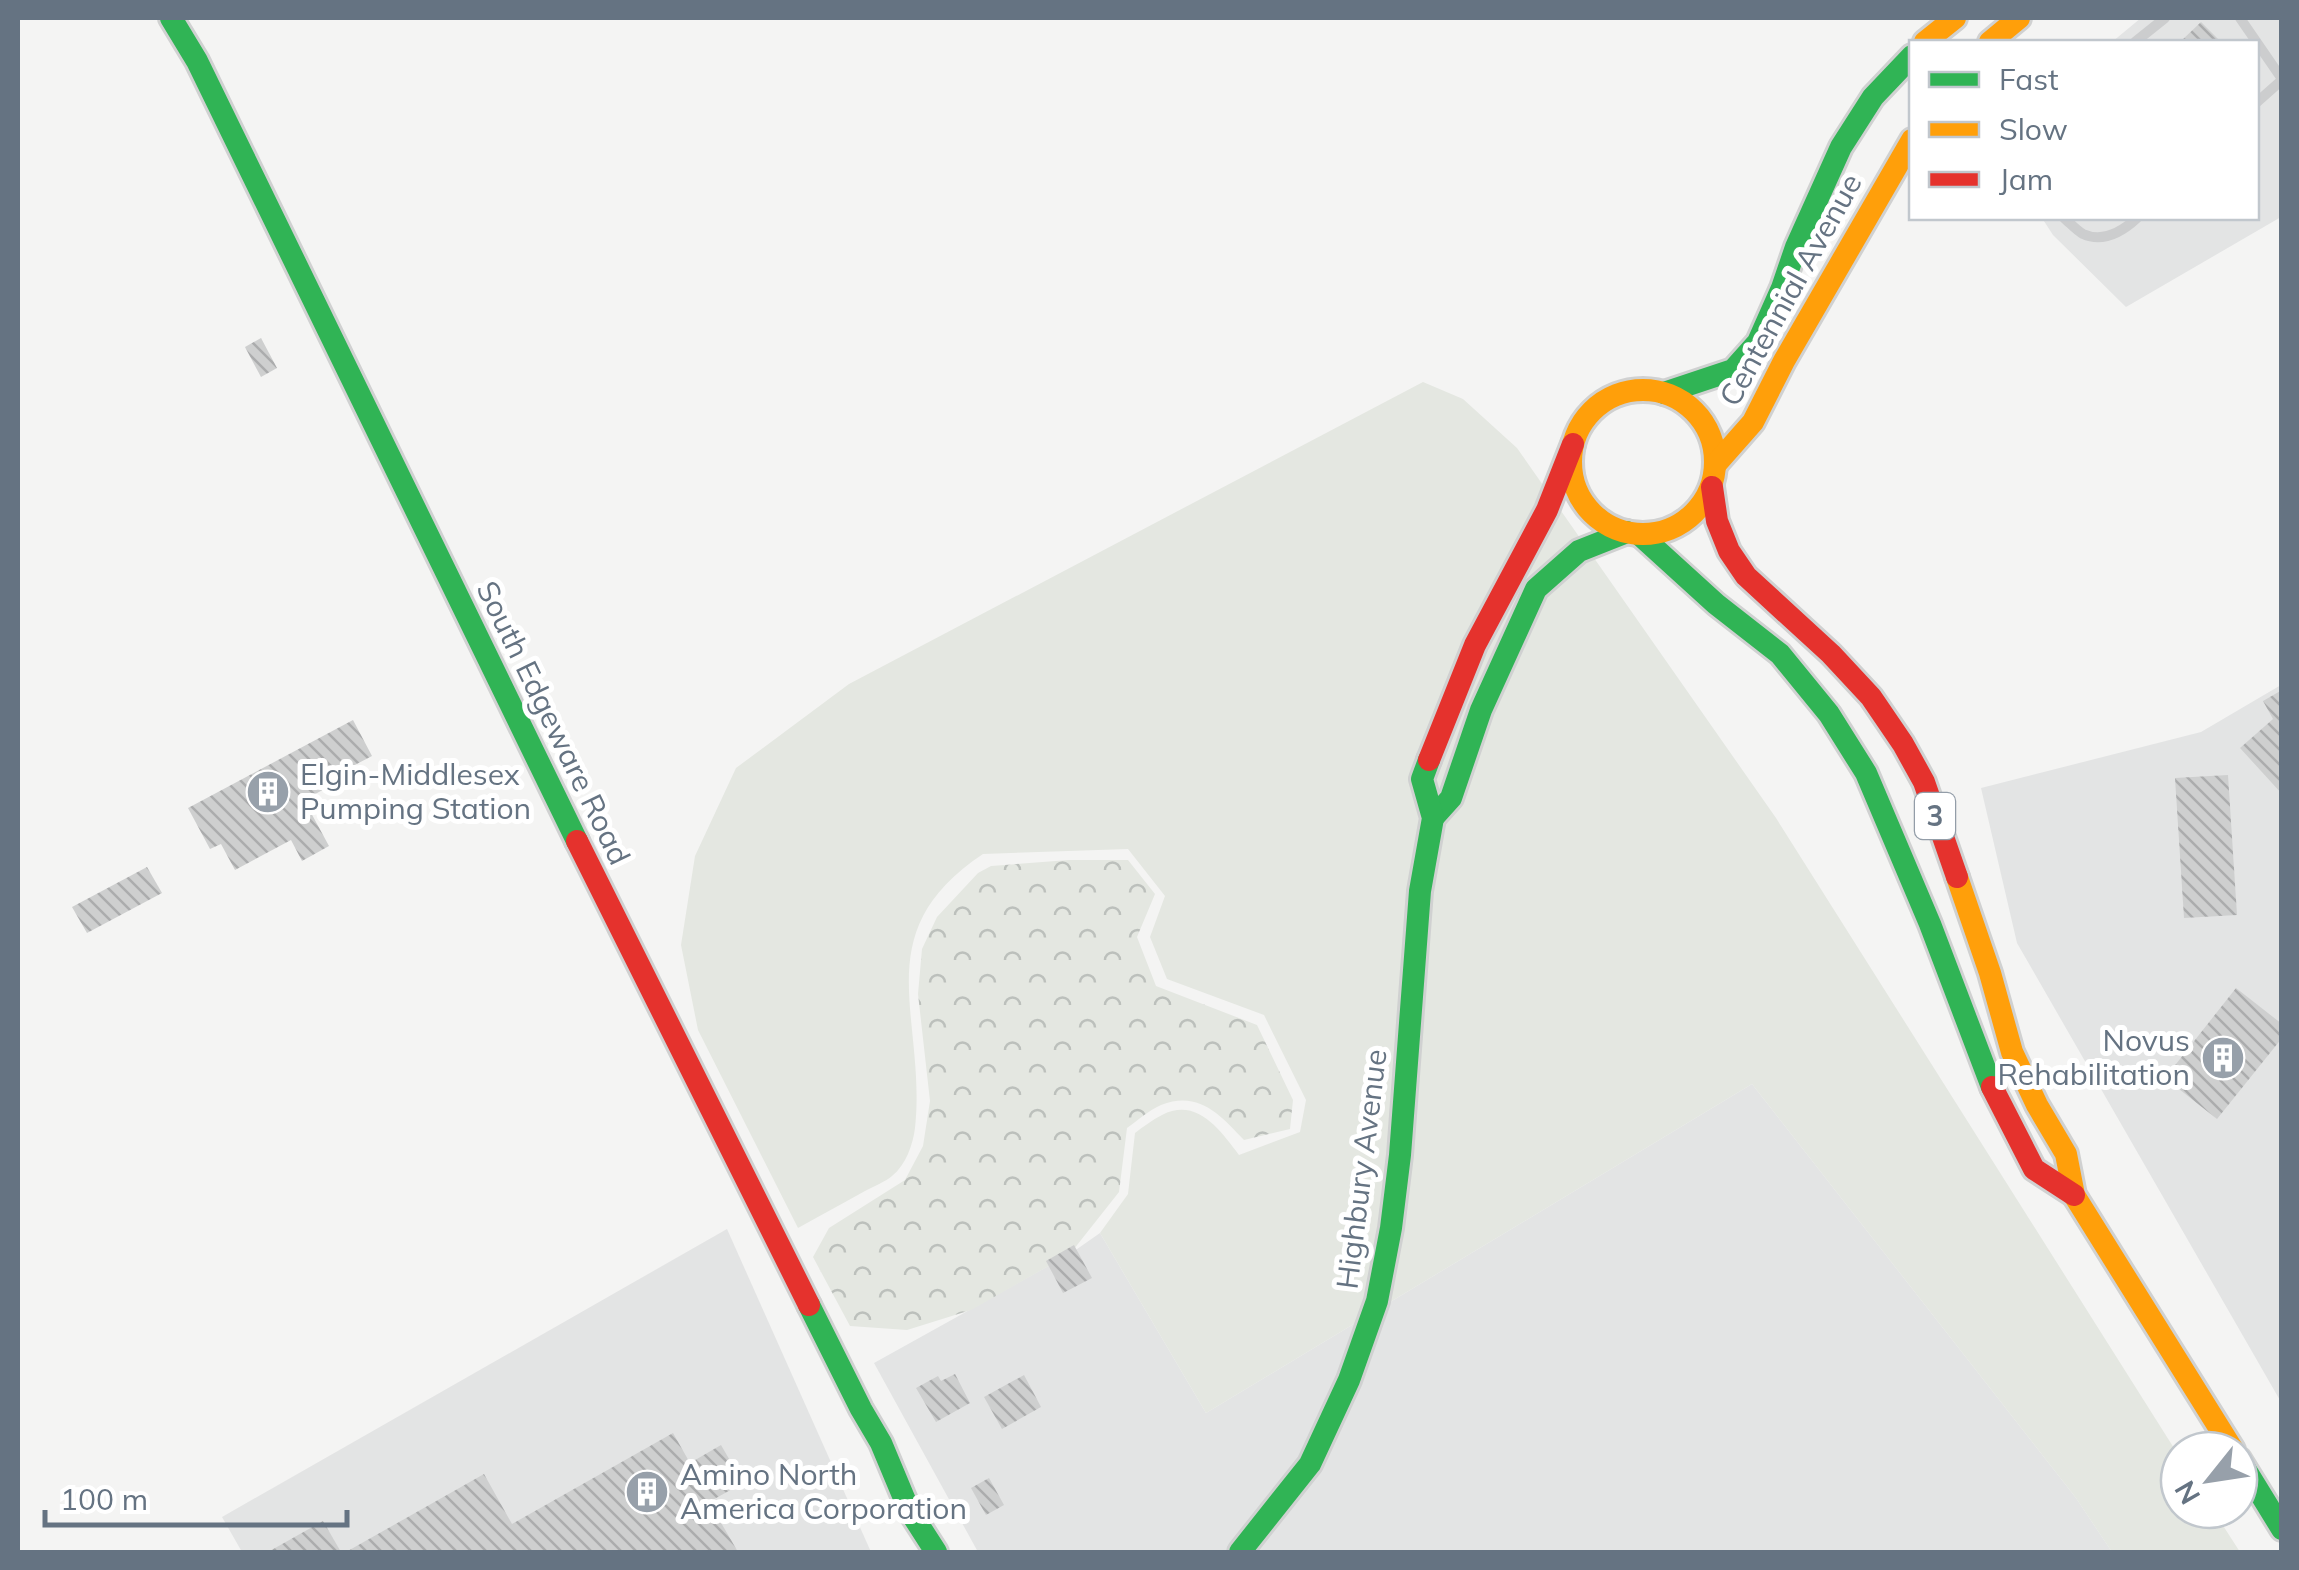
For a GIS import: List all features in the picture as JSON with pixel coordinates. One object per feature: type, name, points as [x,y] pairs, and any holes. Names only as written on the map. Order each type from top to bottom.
[{"type":"main road","name":"South Edgeware Road","points":[[170,18],[197,62],[576,839],[861,1409],[872,1422],[907,1506],[936,1552]]},
{"type":"main road","name":"South Edgeware Road","points":[[184,18],[197,62]]},
{"type":"main road","points":[[1928,40],[1955,18]]},
{"type":"main road","points":[[1992,40],[2019,18]]},
{"type":"main road","name":"Centennial Avenue","points":[[1664,393],[1733,370],[1758,342],[1841,148],[1873,97],[1909,59]]},
{"type":"main road","name":"Centennial Avenue","points":[[1714,476],[1753,422],[1909,145]]},
{"type":"main road","points":[[1641,390],[1664,393],[1686,403],[1702,420],[1712,441],[1714,476],[1699,509],[1680,525],[1658,534],[1633,534],[1610,527],[1590,512],[1576,492],[1571,468],[1573,444],[1582,423],[1598,405],[1618,394],[1641,390]]},
{"type":"main road","name":"Highbury Avenue","points":[[1240,1552],[1310,1464],[1349,1380],[1377,1301],[1400,1155],[1420,891],[1432,818],[1422,779],[1475,645],[1547,510],[1573,444]]},
{"type":"main road","name":"3","points":[[1714,476],[1717,521],[1729,551],[1746,576],[1872,697],[1924,782],[1990,972],[2012,1052],[2066,1154],[2074,1196],[2220,1430]]},
{"type":"main road","name":"3","points":[[1633,534],[1780,654],[1830,714],[1866,773],[1930,924],[1988,1080],[2034,1169],[2074,1196]]},
{"type":"main road","name":"Highbury Avenue","points":[[1432,818],[1450,798],[1481,710],[1536,589],[1579,551],[1633,534]]},
{"type":"main road","name":"South Edgeware Road","points":[[861,1409],[858,1428],[911,1552]]},
{"type":"main road","points":[[2259,1491],[2282,1528]]},
{"type":"lane","points":[[2137,40],[2164,18]]},
{"type":"lane","points":[[2240,18],[2255,40]]},
{"type":"lane","points":[[2259,46],[2282,79],[2259,100]]},
{"type":"lane","points":[[2066,220],[2083,234],[2104,237],[2125,229],[2134,220]]},
{"type":"shaded area","points":[[2141,18],[2281,18],[2281,217],[2126,307],[2053,235],[2043,220],[2259,220],[2259,40],[2114,40]]},
{"type":"shaded area","points":[[2281,685],[2281,1402],[2017,943],[1981,788],[2201,732]]},
{"type":"shaded area","points":[[1752,1084],[2076,1498],[2112,1552],[978,1552],[874,1363],[1070,1254],[1100,1233],[1206,1413]]},
{"type":"shaded area","points":[[727,1229],[871,1552],[242,1552],[222,1517]]},
{"type":"green space","points":[[1423,382],[1463,399],[1517,448],[1776,818],[2163,1430],[2159,1430],[2159,1530],[2226,1530],[2240,1552],[2112,1552],[2076,1498],[1752,1084],[1206,1413],[1100,1233],[1128,1194],[1135,1133],[1151,1121],[1175,1111],[1197,1113],[1216,1127],[1239,1155],[1300,1132],[1306,1100],[1264,1015],[1167,979],[1150,937],[1165,896],[1128,849],[983,854],[946,884],[924,915],[912,946],[909,979],[916,1088],[915,1128],[908,1154],[889,1178],[798,1228],[698,1030],[681,945],[695,856],[736,768],[849,684]]},
{"type":"green space","points":[[1128,860],[1155,894],[1137,937],[1156,986],[1257,1025],[1293,1100],[1290,1129],[1244,1140],[1217,1114],[1198,1103],[1174,1101],[1161,1105],[1127,1128],[1119,1192],[1070,1254],[971,1310],[907,1330],[850,1326],[813,1257],[829,1228],[905,1180],[923,1146],[930,1101],[918,994],[922,949],[937,917],[978,873],[991,866]]},
{"type":"building","points":[[2201,22],[2219,40],[2182,40]]},
{"type":"building","points":[[261,338],[277,368],[261,377],[245,347]]},
{"type":"building","points":[[2282,690],[2282,794],[2240,748],[2273,719],[2263,701]]},
{"type":"building","name":"Elgin-Middlesex Pumping Station","points":[[353,720],[372,756],[328,779],[332,785],[304,800],[329,846],[302,861],[291,840],[235,870],[221,844],[210,849],[188,808]]},
{"type":"building","points":[[2228,775],[2237,915],[2184,918],[2175,778]]},
{"type":"building","points":[[147,867],[162,893],[87,933],[72,907]]},
{"type":"building","name":"Novus Rehabilitation","points":[[2236,988],[2282,1024],[2282,1038],[2217,1119],[2165,1078]]},
{"type":"building","points":[[1074,1245],[1092,1278],[1063,1293],[1046,1261]]},
{"type":"building","points":[[955,1374],[970,1403],[936,1422],[916,1388],[938,1376],[941,1381]]},
{"type":"building","points":[[1024,1375],[1041,1407],[1002,1429],[984,1397]]},
{"type":"building","name":"Amino North America Corporation","points":[[673,1433],[690,1463],[721,1445],[743,1483],[709,1502],[738,1552],[346,1552],[484,1474],[512,1524]]},
{"type":"building","points":[[989,1478],[1004,1505],[986,1515],[971,1488]]},
{"type":"building","points":[[323,1521],[341,1552],[268,1552]]},
{"type":"traffic: fast","points":[[171,18],[197,61],[577,841]]},
{"type":"traffic: fast","points":[[1664,393],[1733,370],[1758,342],[1841,147],[1873,97],[1909,59]]},
{"type":"traffic: fast","points":[[1433,818],[1451,798],[1481,710],[1536,589],[1579,551],[1627,532]]},
{"type":"traffic: fast","points":[[1639,534],[1716,604],[1780,654],[1829,714],[1866,773],[1930,924],[1992,1087]]},
{"type":"traffic: fast","points":[[1240,1552],[1310,1464],[1349,1380],[1377,1301],[1400,1155],[1420,891],[1433,818],[1422,779],[1429,760]]},
{"type":"traffic: fast","points":[[809,1305],[881,1443],[909,1510],[936,1552]]},
{"type":"traffic: fast","points":[[2259,1492],[2282,1529]]},
{"type":"traffic: slow","points":[[1928,40],[1955,18]]},
{"type":"traffic: slow","points":[[1992,40],[2019,18]]},
{"type":"traffic: slow","points":[[1716,464],[1753,422],[1909,145]]},
{"type":"traffic: slow","points":[[1643,390],[1671,395],[1694,411],[1710,434],[1715,462],[1710,490],[1694,513],[1671,529],[1643,534],[1615,529],[1592,513],[1576,490],[1571,462],[1576,434],[1592,411],[1615,395],[1643,390]]},
{"type":"traffic: slow","points":[[1957,877],[2012,1052],[2066,1154],[2074,1195],[2221,1430]]},
{"type":"traffic: jam","points":[[1429,760],[1475,645],[1547,510],[1573,444]]},
{"type":"traffic: jam","points":[[1712,487],[1717,521],[1729,551],[1746,576],[1831,654],[1871,697],[1903,744],[1924,782],[1957,877]]},
{"type":"traffic: jam","points":[[577,841],[809,1305]]},
{"type":"traffic: jam","points":[[1992,1087],[2034,1169],[2074,1195]]},
{"type":"place","name":"Elgin-Middlesex Pumping Station","points":[[268,792]]},
{"type":"place","name":"Novus Rehabilitation","points":[[2223,1058]]},
{"type":"place","name":"Amino North America Corporation","points":[[647,1492]]}]
